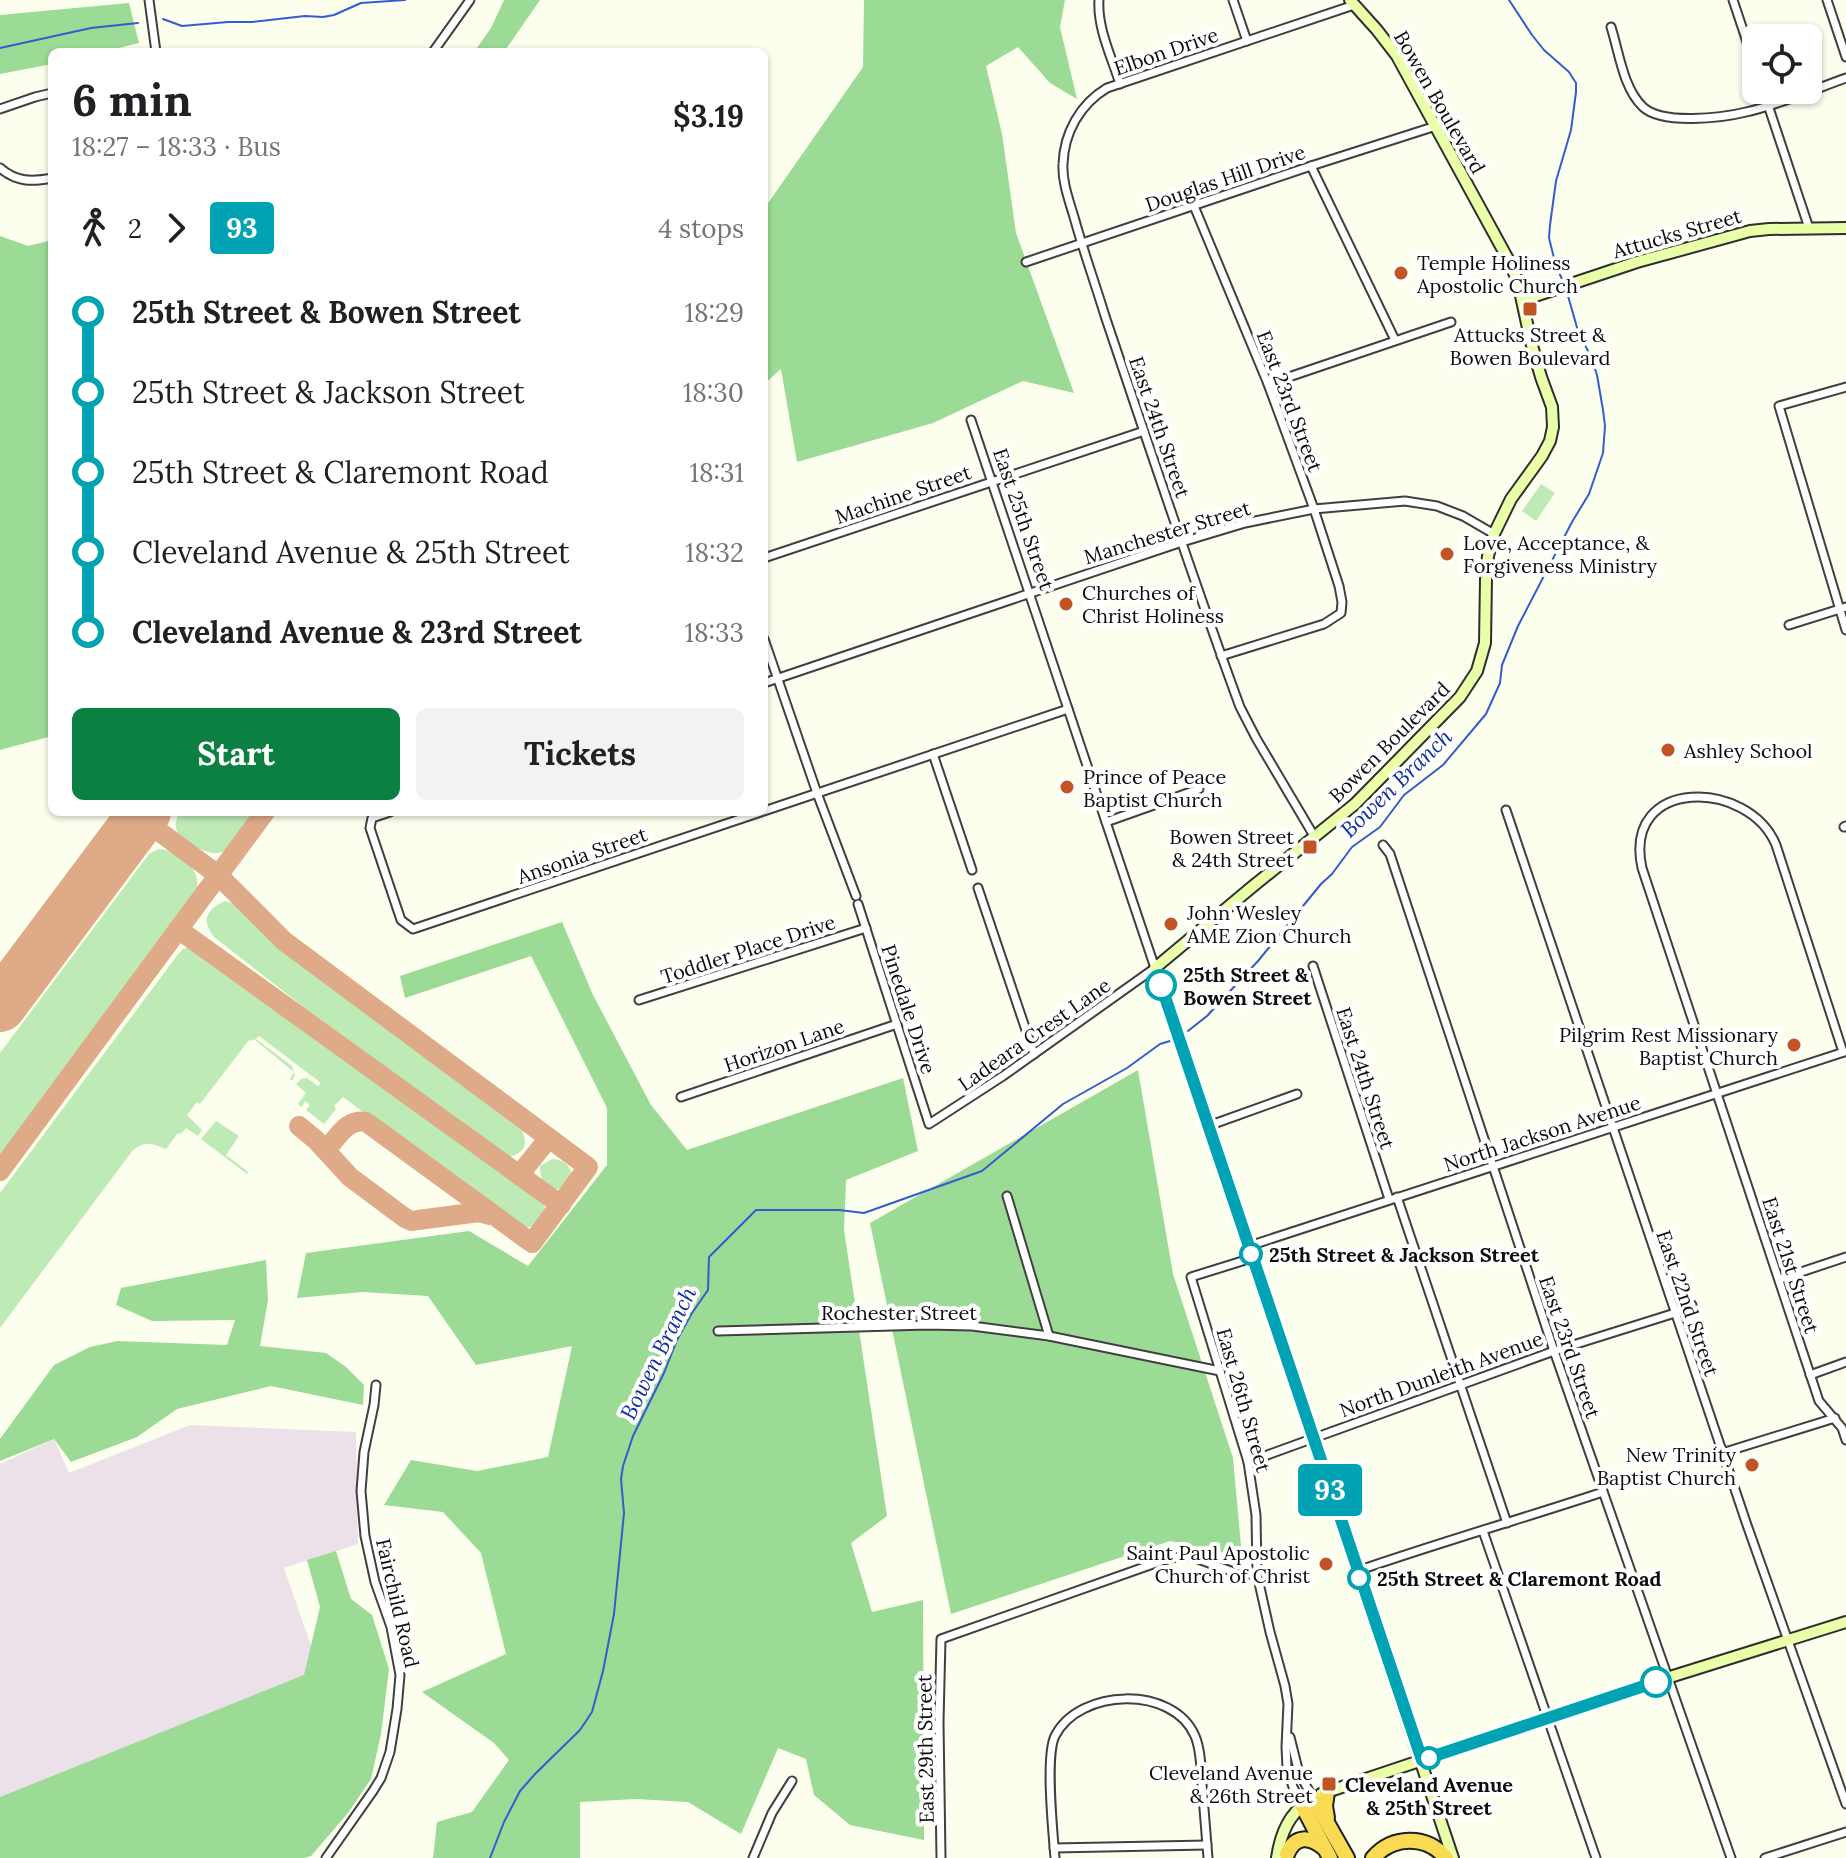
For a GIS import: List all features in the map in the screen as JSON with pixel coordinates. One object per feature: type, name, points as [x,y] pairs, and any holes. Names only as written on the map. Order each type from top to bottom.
[{"type":"highway","points":[[1327,1792],[1326,1817],[1347,1858]]},
{"type":"highway","points":[[1308,1802],[1331,1830]]},
{"type":"highway","points":[[1308,1802],[1328,1854]]},
{"type":"highway","points":[[1283,1857],[1295,1841],[1306,1838],[1313,1840],[1328,1854]]},
{"type":"highway","points":[[1373,1858],[1392,1843],[1412,1839],[1428,1845],[1446,1858]]},
{"type":"street","points":[[149,0],[155,48]]},
{"type":"street","points":[[436,48],[470,0]]},
{"type":"street","points":[[1099,0],[1104,32],[1120,84]]},
{"type":"street","points":[[1233,0],[1247,41]]},
{"type":"street","points":[[1733,0],[1742,27]]},
{"type":"street","points":[[1827,0],[1846,57]]},
{"type":"street","name":"Elbon Drive","points":[[1081,243],[1063,178],[1064,150],[1073,123],[1083,108],[1101,92],[1120,84],[1352,2]]},
{"type":"street","name":"Bowen Boulevard","points":[[1155,968],[1340,817],[1371,789],[1468,687],[1477,671],[1485,643],[1486,579],[1494,534],[1511,499],[1542,456],[1553,427],[1553,413],[1531,342],[1523,300],[1509,261],[1397,56],[1352,2]]},
{"type":"street","points":[[1611,27],[1637,100],[1650,112],[1663,117],[1747,112],[1846,78]]},
{"type":"street","points":[[0,109],[48,94]]},
{"type":"street","points":[[1768,105],[1809,228]]},
{"type":"street","name":"Douglas Hill Drive","points":[[1026,262],[1436,126]]},
{"type":"street","points":[[1311,166],[1395,340]]},
{"type":"street","points":[[0,168],[23,180],[48,179]]},
{"type":"street","name":"East 23rd Street","points":[[1194,206],[1268,384],[1314,509],[1342,602],[1341,613],[1324,624],[1221,656]]},
{"type":"street","name":"Attucks Street","points":[[1523,300],[1637,262],[1750,231],[1846,228]]},
{"type":"street","name":"East 24th Street","points":[[1081,243],[1240,707],[1314,836]]},
{"type":"street","points":[[1268,384],[1451,322]]},
{"type":"street","points":[[1846,387],[1779,406],[1843,608],[1846,630]]},
{"type":"street","name":"East 25th Street","points":[[971,420],[1453,1858]]},
{"type":"street","name":"Machine Street","points":[[768,557],[1144,431]]},
{"type":"street","name":"Manchester Street","points":[[768,682],[1245,523],[1314,509],[1393,502],[1419,503],[1463,516],[1494,534]]},
{"type":"street","points":[[1789,625],[1843,608]]},
{"type":"street","points":[[768,650],[817,793]]},
{"type":"street","name":"Ansonia Street","points":[[768,810],[1068,709]]},
{"type":"street","points":[[933,754],[972,870]]},
{"type":"street","points":[[1106,822],[1199,789]]},
{"type":"street","name":"Pinedale Drive","points":[[817,793],[857,900],[929,1124]]},
{"type":"street","name":"East 21st Street","points":[[1844,1052],[1776,845],[1768,830],[1747,812],[1724,801],[1695,796],[1672,800],[1654,811],[1640,839],[1640,858],[1819,1401],[1842,1428],[1846,1440]]},
{"type":"street","name":"East 22nd Street","points":[[1506,810],[1722,1453],[1846,1804]]},
{"type":"street","name":"Ansonia Street","points":[[378,816],[372,818],[370,828],[401,920],[413,929],[751,816]]},
{"type":"street","name":"East 23rd Street","points":[[1383,845],[1390,854],[1554,1351],[1731,1858]]},
{"type":"street","points":[[978,888],[1034,1054]]},
{"type":"street","name":"Toddler Place Drive","points":[[639,1000],[866,928]]},
{"type":"street","name":"East 24th Street","points":[[1313,966],[1507,1523]]},
{"type":"street","name":"Ladeara Crest Lane","points":[[929,1124],[1155,968]]},
{"type":"street","name":"Horizon Lane","points":[[681,1097],[897,1024]]},
{"type":"street","name":"North Jackson Avenue","points":[[1191,1277],[1393,1198],[1844,1052]]},
{"type":"street","points":[[1208,1126],[1297,1094]]},
{"type":"street","points":[[1007,1196],[1049,1336]]},
{"type":"street","points":[[1780,1279],[1846,1257]]},
{"type":"street","name":"East 26th Street","points":[[1191,1277],[1248,1462],[1256,1515],[1257,1574],[1285,1686],[1288,1723]]},
{"type":"street","name":"North Dunleith Avenue","points":[[1248,1462],[1554,1351],[1692,1305]]},
{"type":"street","name":"Rochester Street","points":[[718,1331],[972,1326],[1049,1336],[1220,1371]]},
{"type":"street","points":[[1810,1375],[1846,1362]]},
{"type":"street","name":"Fairchild Road","points":[[326,1858],[381,1778],[390,1752],[397,1709],[400,1675],[391,1627],[375,1582],[365,1536],[361,1491],[364,1452],[376,1385]]},
{"type":"street","points":[[1722,1453],[1835,1418]]},
{"type":"street","points":[[1357,1571],[1603,1492]]},
{"type":"street","points":[[1483,1531],[1596,1858]]},
{"type":"street","name":"East 29th Street","points":[[941,1858],[941,1639],[1170,1558],[1190,1556],[1239,1574],[1257,1574]]},
{"type":"street","points":[[1283,1857],[1280,1841],[1289,1820],[1308,1802],[1327,1792],[1670,1677],[1846,1622]]},
{"type":"street","points":[[1055,1858],[1051,1754],[1056,1734],[1070,1718],[1088,1707],[1133,1699],[1174,1711],[1187,1722],[1196,1737],[1201,1762],[1208,1858]]},
{"type":"street","points":[[1288,1723],[1287,1768],[1293,1787],[1308,1802]]},
{"type":"street","points":[[1288,1723],[1308,1802]]},
{"type":"street","points":[[753,1858],[772,1813],[792,1781]]},
{"type":"street","points":[[1765,1858],[1846,1832]]},
{"type":"street","points":[[1054,1848],[1207,1845]]},
{"type":"shaded area","points":[[190,1425],[356,1432],[358,1544],[284,1568],[315,1657],[305,1675],[270,1693],[0,1798],[0,1464],[54,1439],[69,1473]]},
{"type":"green space","points":[[504,0],[540,0],[507,48],[477,48],[491,28]]},
{"type":"green space","points":[[864,0],[1065,0],[1060,27],[1077,99],[1050,83],[1018,47],[986,66],[1002,134],[1016,233],[1074,393],[1023,381],[933,423],[797,462],[781,369],[768,380],[768,203],[863,67]]},
{"type":"green space","points":[[129,3],[139,43],[119,48],[48,48],[48,65],[0,74],[0,15]]},
{"type":"green space","points":[[0,236],[28,246],[48,241],[48,737],[0,750]]},
{"type":"green space","points":[[1541,484],[1555,493],[1536,521],[1522,511]]},
{"type":"green space","points":[[178,816],[253,816],[227,850],[217,853],[198,848],[185,840],[177,831]]},
{"type":"green space","points":[[159,849],[174,853],[188,863],[196,876],[196,891],[0,1157],[0,1053],[149,854]]},
{"type":"green space","points":[[225,901],[239,905],[298,963],[522,1130],[525,1144],[522,1151],[509,1157],[499,1151],[214,937],[208,926],[208,916],[213,908]]},
{"type":"green space","points":[[562,922],[593,995],[651,1105],[687,1150],[903,1078],[918,1151],[846,1180],[844,1230],[887,1516],[851,1543],[872,1612],[923,1600],[924,1840],[850,1825],[814,1795],[806,1759],[778,1748],[741,1834],[688,1802],[636,1799],[580,1802],[580,1858],[433,1858],[437,1822],[472,1812],[509,1760],[494,1743],[422,1692],[506,1654],[481,1553],[443,1512],[384,1505],[411,1460],[477,1471],[548,1457],[572,1346],[476,1365],[428,1296],[362,1292],[297,1298],[306,1253],[469,1231],[528,1266],[607,1165],[607,1108],[531,956],[405,998],[400,976]]},
{"type":"green space","points":[[193,946],[210,953],[538,1196],[545,1209],[540,1222],[524,1227],[503,1217],[343,1097],[324,1124],[306,1110],[310,1105],[305,1101],[302,1107],[298,1104],[306,1093],[296,1084],[307,1078],[318,1086],[321,1083],[259,1036],[256,1039],[292,1066],[294,1072],[254,1039],[249,1040],[200,1104],[197,1102],[187,1115],[202,1130],[198,1136],[186,1128],[166,1149],[147,1144],[133,1150],[0,1328],[0,1193],[179,953]]},
{"type":"green space","points":[[1138,1070],[1173,1274],[1233,1458],[1242,1557],[1170,1541],[951,1614],[870,1223]]},
{"type":"green space","points":[[216,1121],[239,1136],[226,1155],[247,1174],[201,1139]]},
{"type":"green space","points":[[552,1159],[565,1163],[572,1174],[568,1182],[558,1189],[543,1182],[541,1175],[540,1166]]},
{"type":"green space","points":[[266,1260],[268,1300],[260,1346],[326,1353],[364,1385],[363,1405],[271,1386],[177,1409],[137,1437],[71,1462],[54,1439],[0,1461],[0,1439],[54,1365],[90,1347],[117,1341],[227,1345],[235,1320],[152,1321],[116,1305],[121,1288]]},
{"type":"green space","points":[[336,1551],[351,1599],[372,1615],[389,1669],[381,1734],[371,1779],[348,1813],[311,1856],[0,1858],[0,1797],[304,1675],[320,1607],[307,1560]]},
{"type":"waterway","points":[[163,19],[182,26],[323,17],[361,3],[405,0]]},
{"type":"waterway","name":"Bowen Branch","points":[[1509,0],[1544,50],[1569,72],[1576,83],[1571,130],[1556,181],[1549,238],[1562,279]]},
{"type":"waterway","points":[[0,48],[91,28],[138,23]]},
{"type":"waterway","name":"Bowen Branch","points":[[1188,1031],[1207,1016],[1258,961],[1352,847],[1380,827],[1404,795],[1443,765],[1486,714],[1500,683],[1502,665],[1518,626],[1589,494],[1603,453],[1605,426],[1597,375],[1578,331],[1568,296]]},
{"type":"waterway","name":"Bowen Branch","points":[[490,1858],[520,1791],[580,1730],[592,1712],[614,1614],[624,1513],[623,1466],[633,1436],[677,1340],[708,1290],[709,1257],[756,1210],[864,1213],[982,1171],[1063,1104],[1127,1068],[1160,1044],[1170,1041]]},
{"type":"taxiway","points":[[0,1171],[262,816]]},
{"type":"taxiway","points":[[141,818],[218,875],[284,941],[588,1167],[532,1243],[366,1122],[348,1126],[326,1150]]},
{"type":"taxiway","points":[[178,929],[561,1205]]},
{"type":"taxiway","points":[[299,1126],[350,1177],[405,1218],[412,1221],[479,1212],[490,1215]]},
{"type":"taxiway","points":[[519,1175],[549,1138]]},
{"type":"runway","points":[[0,1006],[142,816]]},
{"type":"bus line","name":"93","points":[[1161,985],[1422,1760],[1656,1682]]},
{"type":"place","name":"Temple Holiness Apostolic Church","points":[[1401,273]]},
{"type":"place","name":"Attucks Street & Bowen Boulevard","points":[[1530,309]]},
{"type":"place","name":"Love, Acceptance, & Forgiveness Ministry","points":[[1447,554]]},
{"type":"place","name":"Churches of Christ Holiness","points":[[1066,604]]},
{"type":"place","name":"Ashley School","points":[[1668,750]]},
{"type":"place","name":"Prince of Peace Baptist Church","points":[[1067,787]]},
{"type":"place","name":"Bowen Street & 24th Street","points":[[1310,847]]},
{"type":"place","name":"John Wesley AME Zion Church","points":[[1171,924]]},
{"type":"place","name":"25th Street & Bowen Street","points":[[1161,985]]},
{"type":"place","name":"Pilgrim Rest Missionary Baptist Church","points":[[1794,1045]]},
{"type":"place","name":"25th Street & Jackson Street","points":[[1251,1254]]},
{"type":"place","name":"New Trinity Baptist Church","points":[[1752,1465]]},
{"type":"place","name":"Saint Paul Apostolic Church of Christ","points":[[1326,1564]]},
{"type":"place","name":"25th Street & Claremont Road","points":[[1359,1578]]},
{"type":"place","name":"Cleveland Avenue & 25th Street","points":[[1429,1758]]},
{"type":"place","name":"Cleveland Avenue & 26th Street","points":[[1329,1784]]}]
